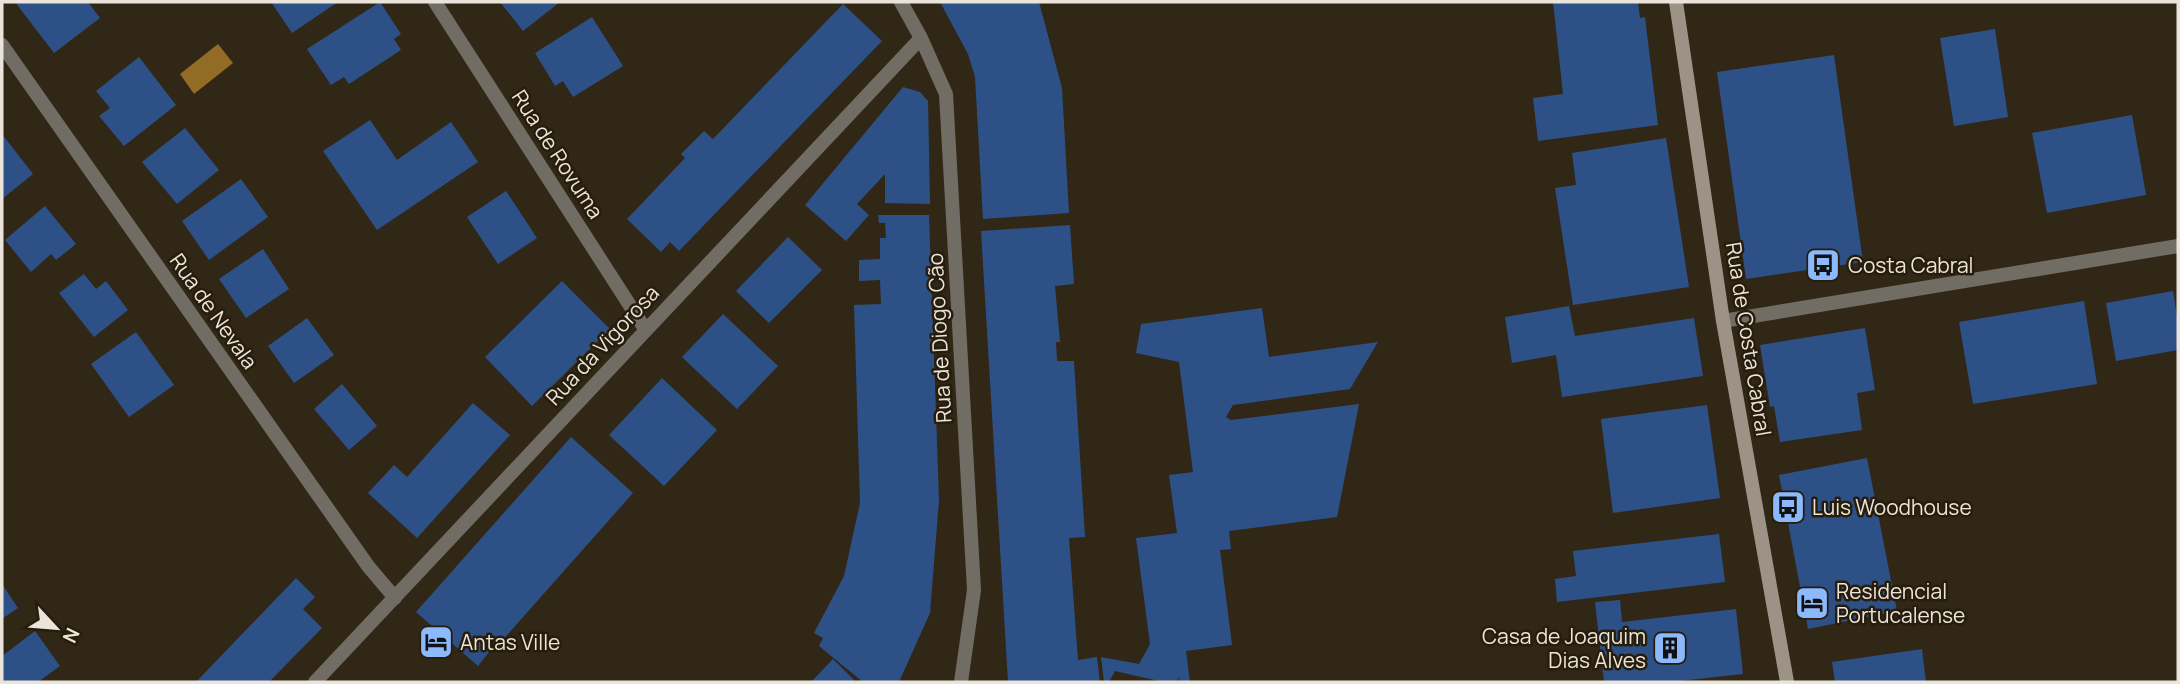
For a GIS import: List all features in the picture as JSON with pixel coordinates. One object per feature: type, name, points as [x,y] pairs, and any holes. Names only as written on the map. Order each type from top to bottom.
[{"type":"main road","name":"Rua de Costa Cabral","points":[[1676,2],[1723,321],[1787,682]]},
{"type":"street","name":"Rua de Rovuma","points":[[435,2],[645,329]]},
{"type":"street","name":"Rua de Diogo Cão","points":[[901,2],[922,38],[946,94],[974,590],[961,682]]},
{"type":"street","name":"Rua da Vigorosa","points":[[315,682],[922,38]]},
{"type":"street","name":"Rua de Nevala","points":[[2,46],[368,566],[395,598]]},
{"type":"street","points":[[1723,321],[2178,246]]},
{"type":"shaded area","points":[[218,44],[233,63],[194,94],[180,74]]},
{"type":"building","points":[[15,2],[88,2],[100,18],[54,53]]},
{"type":"building","points":[[271,2],[338,2],[292,33]]},
{"type":"building","points":[[380,2],[401,34],[394,39],[401,50],[349,84],[344,77],[331,85],[307,49]]},
{"type":"building","points":[[500,2],[560,2],[523,31]]},
{"type":"building","points":[[940,2],[1039,2],[1062,88],[1069,213],[983,219],[975,77],[968,54]]},
{"type":"building","points":[[1553,2],[1638,2],[1640,18],[1645,17],[1658,125],[1538,141],[1533,98],[1563,94]]},
{"type":"building","points":[[843,4],[882,41],[679,251],[670,242],[661,252],[627,219],[685,158],[681,154],[704,131],[713,139]]},
{"type":"building","points":[[592,17],[623,66],[573,97],[563,81],[555,86],[535,53]]},
{"type":"building","points":[[1995,29],[2008,117],[1954,126],[1940,38]]},
{"type":"building","points":[[1834,55],[1863,262],[1746,279],[1717,72]]},
{"type":"building","points":[[139,57],[176,105],[124,146],[99,116],[110,108],[96,91]]},
{"type":"building","points":[[903,87],[920,92],[928,101],[930,204],[885,203],[885,174],[857,204],[869,215],[846,241],[805,205]]},
{"type":"building","points":[[2132,115],[2146,195],[2047,213],[2032,133]]},
{"type":"building","points":[[370,120],[397,160],[451,122],[478,162],[377,230],[323,151]]},
{"type":"building","points":[[185,128],[219,170],[177,204],[142,162]]},
{"type":"building","points":[[2,134],[33,174],[2,199]]},
{"type":"building","points":[[1666,138],[1689,287],[1573,305],[1555,188],[1576,185],[1572,153]]},
{"type":"building","points":[[241,179],[268,217],[209,260],[182,221]]},
{"type":"building","points":[[506,191],[537,238],[498,264],[467,217]]},
{"type":"building","points":[[45,206],[76,244],[56,260],[51,254],[31,272],[5,240]]},
{"type":"building","points":[[878,215],[929,215],[939,500],[930,613],[899,682],[863,682],[819,646],[823,638],[814,633],[844,576],[860,503],[854,305],[881,304],[880,280],[859,281],[859,260],[880,259],[880,238],[886,238],[885,223],[879,223]]},
{"type":"building","points":[[1070,225],[1074,284],[1055,286],[1060,342],[1056,342],[1057,361],[1074,361],[1085,537],[1069,538],[1078,660],[1097,657],[1100,682],[1008,682],[981,231]]},
{"type":"building","points":[[788,237],[822,270],[769,323],[736,291]]},
{"type":"building","points":[[263,249],[289,289],[246,318],[219,279]]},
{"type":"building","points":[[84,274],[96,289],[106,281],[128,310],[94,337],[59,293]]},
{"type":"building","points":[[562,281],[610,329],[532,406],[485,357]]},
{"type":"building","points":[[2173,291],[2178,323],[2178,350],[2116,361],[2106,303]]},
{"type":"building","points":[[2084,301],[2097,384],[1973,404],[1959,322]]},
{"type":"building","points":[[1569,306],[1575,336],[1694,318],[1703,376],[1562,397],[1556,355],[1512,363],[1505,317]]},
{"type":"building","points":[[1262,308],[1269,357],[1378,342],[1350,389],[1233,405],[1226,417],[1231,420],[1359,404],[1337,517],[1229,531],[1231,549],[1220,550],[1232,645],[1186,651],[1190,682],[1178,682],[1180,676],[1176,682],[1163,682],[1115,671],[1109,682],[1104,682],[1101,657],[1139,664],[1150,644],[1136,538],[1177,533],[1169,475],[1193,472],[1179,362],[1136,353],[1141,324]]},
{"type":"building","points":[[723,314],[778,366],[737,409],[682,357]]},
{"type":"building","points":[[307,318],[334,355],[294,383],[268,346]]},
{"type":"building","points":[[1865,328],[1875,390],[1857,393],[1862,430],[1780,442],[1774,406],[1770,407],[1760,345]]},
{"type":"building","points":[[136,332],[174,385],[129,417],[91,364]]},
{"type":"building","points":[[662,378],[717,430],[664,486],[609,435]]},
{"type":"building","points":[[342,384],[377,426],[349,450],[314,409]]},
{"type":"building","points":[[473,403],[510,435],[417,538],[368,493],[394,465],[407,477]]},
{"type":"building","points":[[1707,405],[1720,498],[1613,513],[1601,419]]},
{"type":"building","points":[[571,437],[633,493],[500,643],[492,636],[483,647],[489,652],[478,666],[416,612]]},
{"type":"building","points":[[1867,458],[1897,611],[1808,629],[1779,475]]},
{"type":"building","points":[[1719,534],[1725,582],[1557,602],[1555,579],[1576,576],[1573,551]]},
{"type":"building","points":[[296,578],[315,597],[303,609],[322,628],[269,682],[196,682]]},
{"type":"building","points":[[2,584],[18,608],[2,619]]},
{"type":"building","name":"Casa de Joaquim Dias Alves","points":[[1620,600],[1622,622],[1736,609],[1743,674],[1671,682],[1604,682],[1595,602]]},
{"type":"building","points":[[35,631],[60,666],[38,682],[2,682],[2,656]]},
{"type":"building","points":[[1922,649],[1926,682],[1835,682],[1832,662]]},
{"type":"building","points":[[833,659],[856,682],[811,682]]},
{"type":"place","name":"Costa Cabral","points":[[1823,265]]},
{"type":"place","name":"Luis Woodhouse","points":[[1788,507]]},
{"type":"place","name":"Residencial Portucalense","points":[[1812,603]]},
{"type":"place","name":"Antas Ville","points":[[436,642]]},
{"type":"place","name":"Casa de Joaquim Dias Alves","points":[[1670,648]]}]
